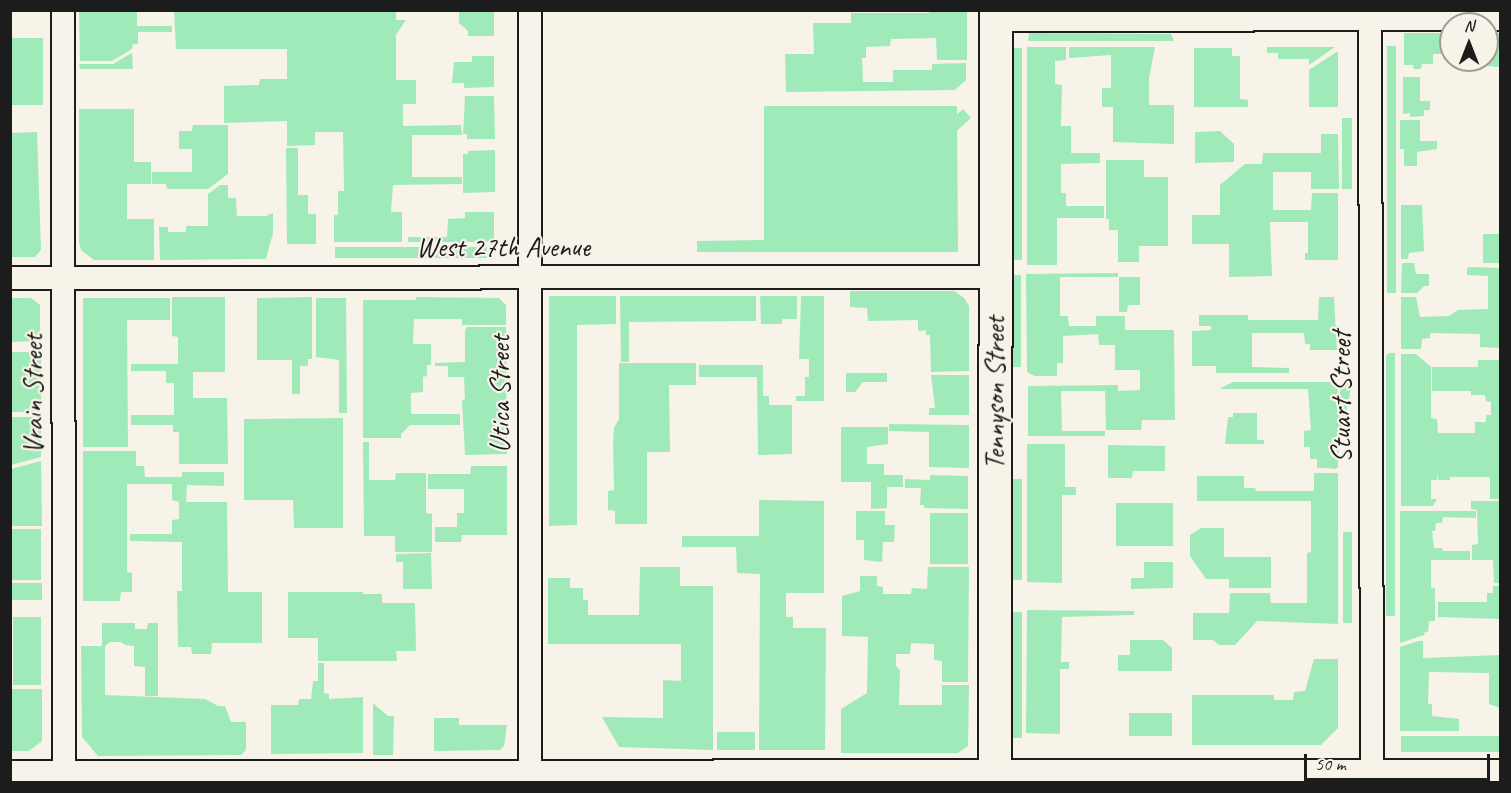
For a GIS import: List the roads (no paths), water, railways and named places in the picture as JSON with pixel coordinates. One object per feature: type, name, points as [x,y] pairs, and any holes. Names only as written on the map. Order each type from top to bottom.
[{"type":"street","name":"Vrain Street","points":[[63,10],[64,777]]},
{"type":"street","name":"Utica Street","points":[[530,10],[530,777]]},
{"type":"street","points":[[996,15],[1370,15],[1500,19]]},
{"type":"street","name":"Tennyson Street","points":[[995,776],[996,15]]},
{"type":"street","name":"Stuart Street","points":[[1370,15],[1372,779]]},
{"type":"street","name":"West 27th Avenue","points":[[10,278],[996,277]]},
{"type":"street","points":[[10,777],[268,780],[995,776],[1372,779],[1500,776]]}]
